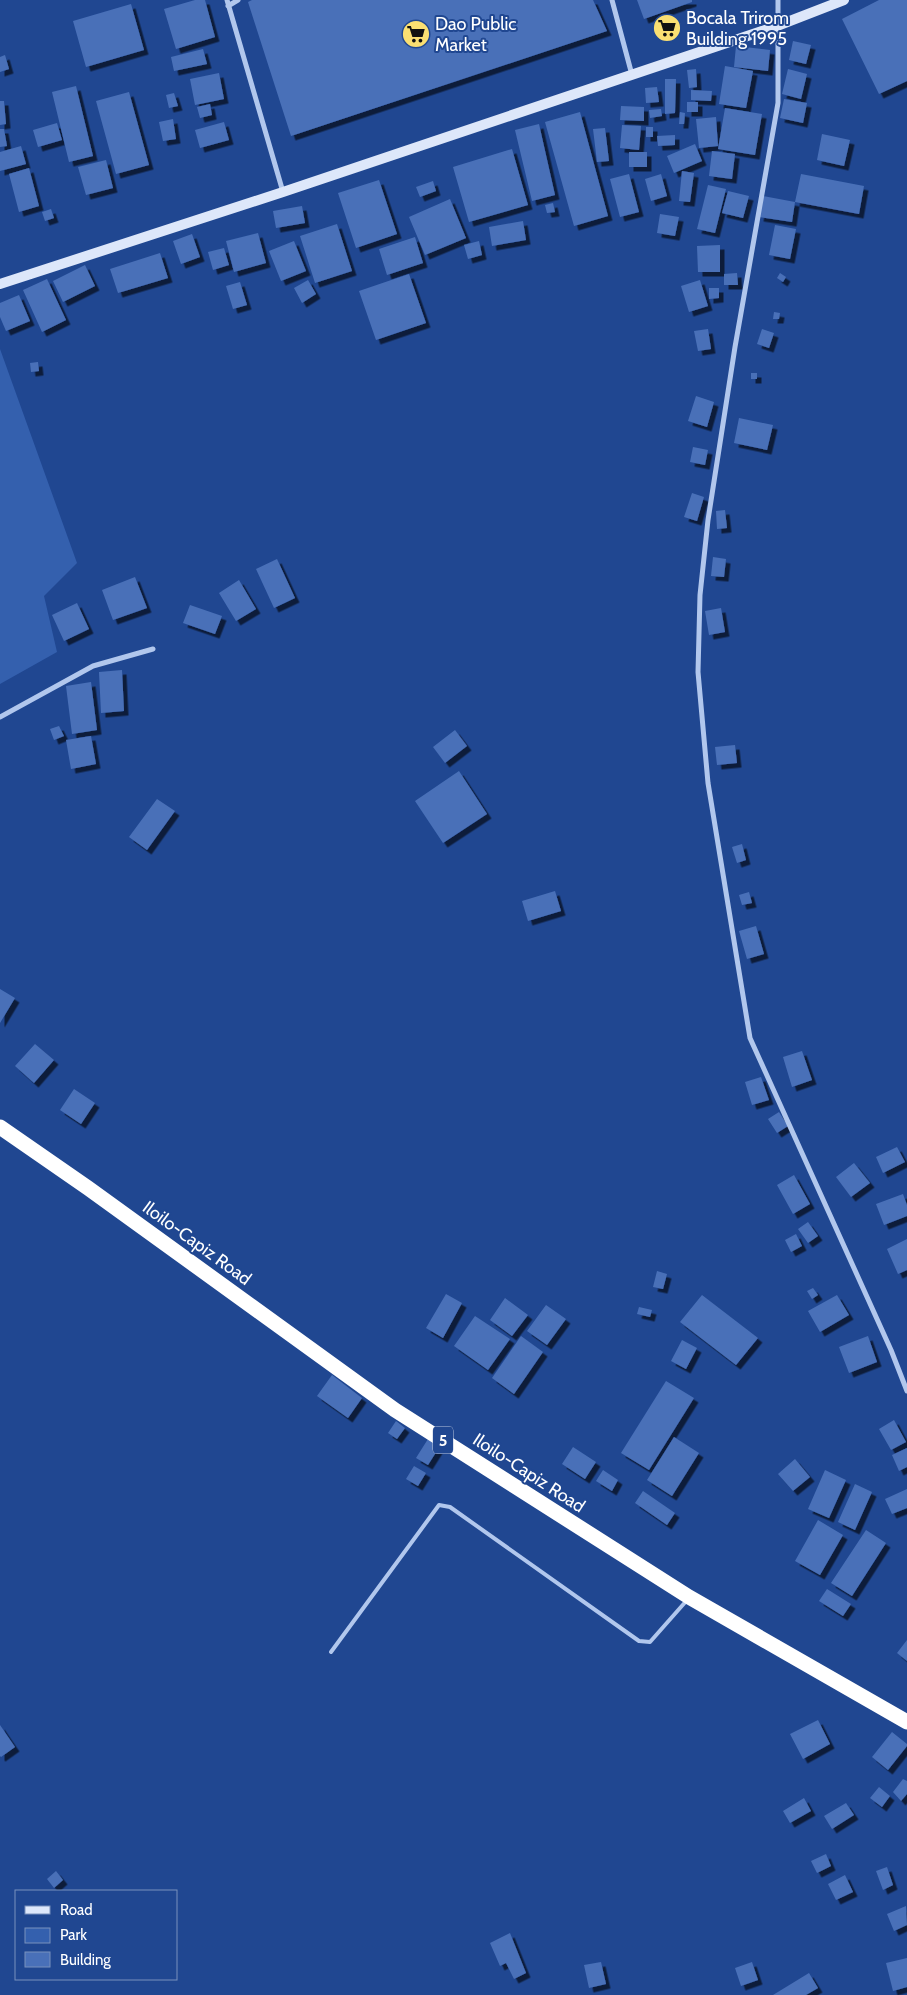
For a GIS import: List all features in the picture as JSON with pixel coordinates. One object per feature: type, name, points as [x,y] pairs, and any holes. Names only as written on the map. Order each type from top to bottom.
[{"type":"highway","name":"Iloilo-Capiz Road","points":[[0,1127],[88,1188],[395,1410],[689,1597],[907,1722]]},
{"type":"street","points":[[238,0],[227,3],[283,192]]},
{"type":"street","points":[[612,0],[632,75]]},
{"type":"street","points":[[778,0],[778,103],[735,346],[708,520],[700,595],[698,672],[708,783],[750,1038],[891,1350],[907,1391]]},
{"type":"street","points":[[0,284],[283,192],[632,75],[777,26],[844,0]]},
{"type":"street","points":[[0,717],[93,666],[153,649]]},
{"type":"lane","points":[[331,1652],[439,1505],[450,1507],[639,1641],[650,1642],[689,1597]]},
{"type":"green space","points":[[0,349],[77,563],[44,596],[57,652],[0,684]]},
{"type":"building","points":[[195,0],[205,0],[215,37],[176,49],[164,9]]},
{"type":"building","points":[[252,0],[593,0],[607,31],[291,136],[248,2]]},
{"type":"building","points":[[637,0],[692,0],[692,2],[644,19]]},
{"type":"building","points":[[879,0],[907,0],[907,81],[879,94],[842,19]]},
{"type":"building","points":[[131,4],[144,50],[86,67],[73,21]]},
{"type":"building","points":[[793,41],[811,45],[806,64],[789,60]]},
{"type":"building","points":[[736,46],[770,50],[768,71],[734,67]]},
{"type":"building","points":[[203,49],[207,64],[174,71],[171,57]]},
{"type":"building","points":[[5,55],[9,69],[0,72],[0,57]]},
{"type":"building","points":[[725,66],[753,71],[746,108],[719,104]]},
{"type":"building","points":[[696,69],[697,87],[689,88],[687,70]]},
{"type":"building","points":[[788,69],[807,74],[801,99],[782,94]]},
{"type":"building","points":[[219,73],[224,99],[195,105],[190,79]]},
{"type":"building","points":[[665,79],[676,79],[675,113],[665,114]]},
{"type":"building","points":[[76,86],[93,156],[69,162],[52,92]]},
{"type":"building","points":[[657,87],[659,102],[646,103],[645,88]]},
{"type":"building","points":[[691,90],[712,91],[711,101],[691,100]]},
{"type":"building","points":[[129,92],[149,165],[116,174],[96,101]]},
{"type":"building","points":[[174,93],[178,106],[169,108],[166,95]]},
{"type":"building","points":[[784,99],[807,103],[803,123],[780,118]]},
{"type":"building","points":[[0,101],[4,101],[6,124],[0,125]]},
{"type":"building","points":[[687,102],[698,102],[698,112],[687,112]]},
{"type":"building","points":[[210,104],[212,115],[200,118],[197,107]]},
{"type":"building","points":[[621,106],[644,107],[644,121],[620,120]]},
{"type":"building","points":[[725,108],[762,114],[755,155],[718,149]]},
{"type":"building","points":[[661,109],[662,116],[650,118],[649,110]]},
{"type":"building","points":[[580,112],[608,216],[574,226],[545,122]]},
{"type":"building","points":[[680,112],[685,113],[684,124],[679,124]]},
{"type":"building","points":[[716,117],[718,146],[699,148],[696,119]]},
{"type":"building","points":[[173,119],[176,139],[163,141],[159,122]]},
{"type":"building","points":[[224,122],[229,140],[200,148],[195,130]]},
{"type":"building","points":[[57,123],[62,140],[38,147],[33,130]]},
{"type":"building","points":[[539,124],[555,195],[532,201],[515,130]]},
{"type":"building","points":[[622,125],[641,126],[639,150],[620,148]]},
{"type":"building","points":[[646,127],[653,127],[653,137],[646,137]]},
{"type":"building","points":[[605,128],[609,161],[597,162],[593,129]]},
{"type":"building","points":[[0,129],[4,129],[7,146],[0,147]]},
{"type":"building","points":[[822,134],[850,140],[844,166],[817,160]]},
{"type":"building","points":[[675,135],[675,145],[658,146],[657,136]]},
{"type":"building","points":[[695,144],[702,161],[674,173],[667,156]]},
{"type":"building","points":[[21,146],[26,164],[0,171],[0,152]]},
{"type":"building","points":[[512,149],[528,205],[469,222],[453,167]]},
{"type":"building","points":[[712,151],[735,154],[732,179],[709,176]]},
{"type":"building","points":[[629,152],[647,152],[647,167],[629,167]]},
{"type":"building","points":[[106,160],[113,188],[86,195],[78,167]]},
{"type":"building","points":[[29,168],[39,206],[19,212],[9,174]]},
{"type":"building","points":[[682,171],[694,173],[690,202],[679,201]]},
{"type":"building","points":[[629,174],[639,212],[620,217],[610,179]]},
{"type":"building","points":[[661,174],[667,196],[651,201],[645,179]]},
{"type":"building","points":[[801,174],[864,186],[859,214],[795,202]]},
{"type":"building","points":[[379,180],[397,234],[356,248],[338,193]]},
{"type":"building","points":[[433,181],[436,191],[420,197],[416,187]]},
{"type":"building","points":[[708,185],[726,189],[715,233],[697,229]]},
{"type":"building","points":[[728,191],[749,196],[743,218],[722,213]]},
{"type":"building","points":[[763,196],[795,202],[792,222],[759,217]]},
{"type":"building","points":[[450,199],[466,238],[425,255],[409,217]]},
{"type":"building","points":[[553,203],[555,212],[547,213],[545,205]]},
{"type":"building","points":[[302,206],[305,223],[276,228],[273,211]]},
{"type":"building","points":[[51,209],[54,218],[45,221],[42,212]]},
{"type":"building","points":[[660,214],[679,217],[675,236],[657,233]]},
{"type":"building","points":[[523,221],[526,240],[492,246],[489,227]]},
{"type":"building","points":[[337,224],[352,271],[315,283],[300,236]]},
{"type":"building","points":[[775,225],[796,229],[790,259],[769,255]]},
{"type":"building","points":[[258,233],[266,263],[234,272],[226,241]]},
{"type":"building","points":[[192,234],[200,257],[181,264],[173,241]]},
{"type":"building","points":[[415,237],[423,263],[387,275],[379,249]]},
{"type":"building","points":[[294,241],[306,271],[281,281],[269,251]]},
{"type":"building","points":[[479,241],[482,255],[468,259],[464,245]]},
{"type":"building","points":[[720,245],[720,272],[698,272],[697,246]]},
{"type":"building","points":[[224,248],[229,265],[213,270],[208,252]]},
{"type":"building","points":[[160,253],[168,278],[118,293],[110,269]]},
{"type":"building","points":[[85,265],[95,286],[63,302],[53,281]]},
{"type":"building","points":[[737,273],[738,285],[724,285],[724,274]]},
{"type":"building","points":[[780,273],[786,277],[783,282],[777,278]]},
{"type":"building","points":[[409,274],[426,323],[376,340],[359,291]]},
{"type":"building","points":[[47,279],[66,320],[42,332],[23,290]]},
{"type":"building","points":[[308,280],[316,294],[302,303],[294,288]]},
{"type":"building","points":[[700,280],[708,306],[689,312],[681,286]]},
{"type":"building","points":[[240,282],[247,305],[233,309],[226,286]]},
{"type":"building","points":[[709,288],[719,288],[719,298],[709,299]]},
{"type":"building","points":[[19,295],[30,321],[6,331],[0,317],[0,303]]},
{"type":"building","points":[[774,312],[780,313],[779,319],[773,319]]},
{"type":"building","points":[[708,329],[711,349],[698,351],[694,331]]},
{"type":"building","points":[[762,329],[774,333],[769,348],[757,344]]},
{"type":"building","points":[[38,362],[39,371],[31,372],[30,363]]},
{"type":"building","points":[[751,373],[757,373],[757,379],[751,379]]},
{"type":"building","points":[[696,396],[714,402],[707,427],[688,421]]},
{"type":"building","points":[[739,418],[773,425],[767,450],[734,443]]},
{"type":"building","points":[[693,447],[708,450],[705,465],[690,462]]},
{"type":"building","points":[[692,493],[704,497],[697,521],[684,517]]},
{"type":"building","points":[[725,510],[727,528],[717,529],[716,511]]},
{"type":"building","points":[[713,557],[726,559],[724,577],[711,576]]},
{"type":"building","points":[[277,559],[295,598],[274,608],[256,569]]},
{"type":"building","points":[[135,577],[147,608],[113,620],[102,590]]},
{"type":"building","points":[[239,580],[256,609],[236,621],[219,593]]},
{"type":"building","points":[[77,603],[89,629],[64,641],[52,615]]},
{"type":"building","points":[[190,605],[222,616],[215,634],[183,623]]},
{"type":"building","points":[[721,608],[725,632],[709,635],[705,611]]},
{"type":"building","points":[[122,670],[124,711],[101,713],[99,672]]},
{"type":"building","points":[[91,682],[97,730],[72,734],[66,686]]},
{"type":"building","points":[[59,726],[64,736],[54,740],[50,729]]},
{"type":"building","points":[[455,730],[467,746],[445,763],[433,747]]},
{"type":"building","points":[[91,736],[96,764],[71,769],[66,740]]},
{"type":"building","points":[[735,745],[737,763],[717,765],[715,747]]},
{"type":"building","points":[[459,771],[487,814],[443,843],[415,801]]},
{"type":"building","points":[[157,799],[175,811],[147,850],[129,837]]},
{"type":"building","points":[[742,844],[746,860],[737,863],[732,847]]},
{"type":"building","points":[[555,891],[561,911],[528,921],[522,901]]},
{"type":"building","points":[[749,892],[752,903],[742,905],[739,895]]},
{"type":"building","points":[[756,926],[764,954],[747,959],[739,931]]},
{"type":"building","points":[[0,989],[15,998],[0,1023]]},
{"type":"building","points":[[35,1044],[54,1060],[34,1083],[15,1066]]},
{"type":"building","points":[[802,1051],[812,1080],[792,1087],[783,1057]]},
{"type":"building","points":[[761,1077],[769,1100],[752,1105],[745,1082]]},
{"type":"building","points":[[74,1089],[95,1103],[81,1124],[60,1110]]},
{"type":"building","points":[[779,1112],[788,1126],[777,1133],[768,1119]]},
{"type":"building","points":[[897,1147],[905,1162],[883,1173],[876,1157]]},
{"type":"building","points":[[854,1163],[870,1183],[851,1197],[836,1177]]},
{"type":"building","points":[[794,1175],[810,1204],[793,1214],[777,1185]]},
{"type":"building","points":[[903,1194],[907,1205],[907,1216],[884,1225],[876,1204]]},
{"type":"building","points":[[808,1222],[818,1236],[808,1243],[798,1229]]},
{"type":"building","points":[[796,1234],[802,1246],[791,1252],[785,1240]]},
{"type":"building","points":[[907,1239],[907,1270],[898,1274],[887,1249]]},
{"type":"building","points":[[657,1271],[667,1274],[663,1289],[653,1287]]},
{"type":"building","points":[[813,1288],[818,1295],[812,1299],[807,1291]]},
{"type":"building","points":[[446,1294],[462,1303],[443,1338],[426,1328]]},
{"type":"building","points":[[702,1295],[758,1338],[736,1365],[680,1322]]},
{"type":"building","points":[[837,1295],[849,1315],[820,1332],[808,1311]]},
{"type":"building","points":[[505,1298],[528,1315],[512,1336],[490,1320]]},
{"type":"building","points":[[546,1305],[566,1319],[547,1345],[527,1331]]},
{"type":"building","points":[[639,1307],[652,1310],[650,1317],[637,1314]]},
{"type":"building","points":[[475,1316],[510,1339],[488,1370],[454,1346]]},
{"type":"building","points":[[521,1336],[543,1352],[514,1394],[492,1378]]},
{"type":"building","points":[[868,1336],[877,1362],[849,1373],[839,1347]]},
{"type":"building","points":[[682,1340],[697,1348],[686,1369],[671,1361]]},
{"type":"building","points":[[332,1375],[362,1398],[348,1418],[317,1396]]},
{"type":"building","points":[[666,1381],[694,1398],[649,1470],[621,1453]]},
{"type":"building","points":[[894,1420],[906,1442],[891,1450],[879,1429]]},
{"type":"building","points":[[396,1421],[405,1428],[397,1439],[388,1433]]},
{"type":"building","points":[[674,1437],[699,1453],[672,1496],[647,1480]]},
{"type":"building","points":[[428,1439],[440,1446],[428,1465],[416,1458]]},
{"type":"building","points":[[573,1447],[596,1462],[585,1479],[562,1464]]},
{"type":"building","points":[[907,1448],[907,1467],[899,1471],[892,1455]]},
{"type":"building","points":[[795,1459],[810,1477],[793,1491],[778,1474]]},
{"type":"building","points":[[414,1466],[426,1473],[418,1486],[406,1479]]},
{"type":"building","points":[[603,1470],[618,1480],[612,1491],[596,1481]]},
{"type":"building","points":[[825,1470],[846,1480],[829,1518],[808,1509]]},
{"type":"building","points":[[855,1484],[872,1492],[855,1530],[838,1522]]},
{"type":"building","points":[[907,1489],[907,1508],[892,1514],[885,1499]]},
{"type":"building","points":[[643,1491],[675,1513],[667,1525],[635,1503]]},
{"type":"building","points":[[818,1520],[843,1535],[820,1575],[795,1561]]},
{"type":"building","points":[[866,1530],[886,1543],[852,1596],[831,1583]]},
{"type":"building","points":[[827,1589],[851,1604],[843,1616],[819,1601]]},
{"type":"building","points":[[907,1640],[907,1661],[897,1653]]},
{"type":"building","points":[[818,1720],[830,1744],[803,1759],[790,1734]]},
{"type":"building","points":[[0,1725],[15,1747],[1,1757],[0,1756]]},
{"type":"building","points":[[892,1732],[907,1746],[888,1770],[872,1757]]},
{"type":"building","points":[[903,1779],[907,1781],[907,1794],[901,1801],[893,1792]]},
{"type":"building","points":[[879,1787],[890,1796],[882,1807],[870,1798]]},
{"type":"building","points":[[804,1798],[811,1811],[790,1823],[783,1811]]},
{"type":"building","points":[[846,1803],[854,1815],[832,1829],[824,1816]]},
{"type":"building","points":[[826,1854],[831,1866],[817,1873],[811,1861]]},
{"type":"building","points":[[887,1867],[893,1885],[883,1890],[876,1871]]},
{"type":"building","points":[[56,1871],[63,1880],[54,1888],[47,1879]]},
{"type":"building","points":[[845,1875],[853,1892],[836,1900],[828,1884]]},
{"type":"building","points":[[906,1906],[907,1925],[894,1931],[887,1914]]},
{"type":"building","points":[[510,1933],[526,1973],[514,1979],[506,1963],[500,1966],[490,1943]]},
{"type":"building","points":[[907,1958],[907,1987],[893,1991],[886,1963]]},
{"type":"building","points":[[601,1962],[606,1984],[589,1988],[584,1965]]},
{"type":"building","points":[[752,1962],[758,1980],[741,1986],[735,1968]]},
{"type":"building","points":[[809,1973],[818,1988],[806,1995],[773,1995]]},
{"type":"place","name":"Bocala Trirom Building 1995","points":[[667,28]]},
{"type":"place","name":"Dao Public Market","points":[[416,34]]}]
